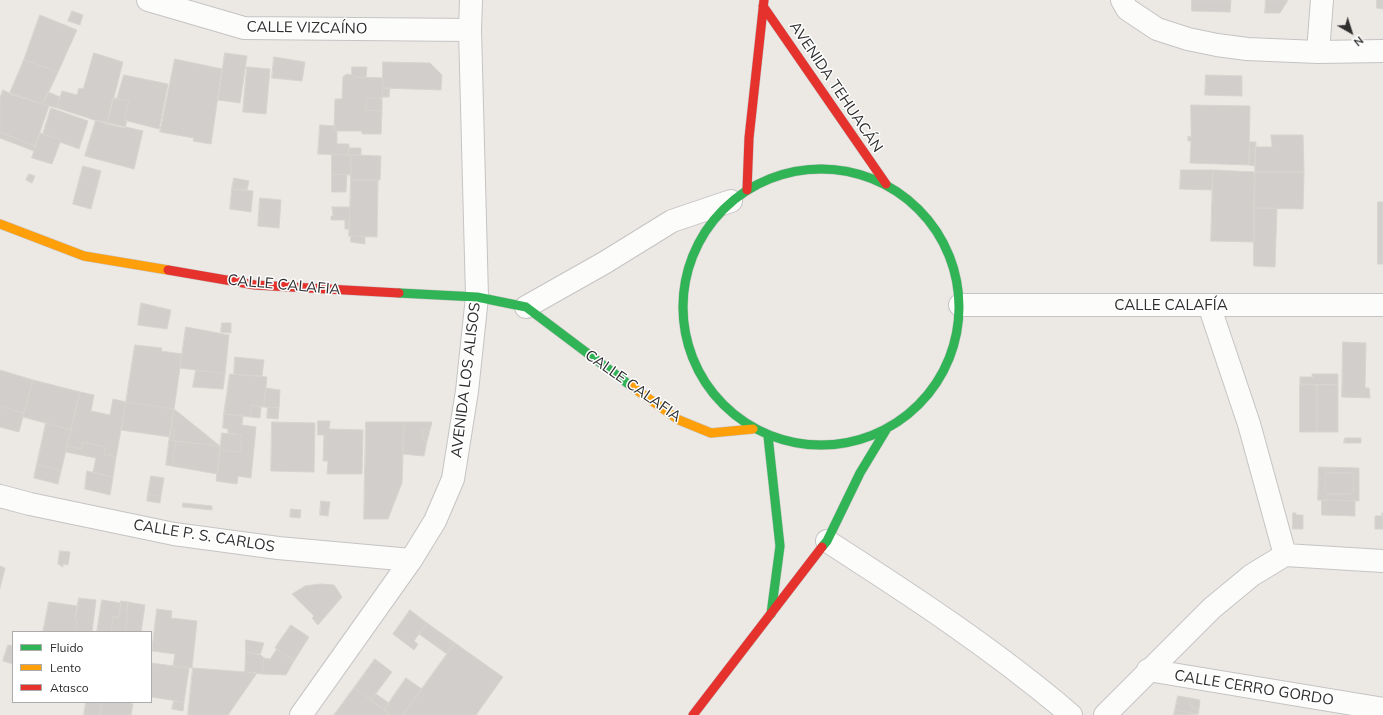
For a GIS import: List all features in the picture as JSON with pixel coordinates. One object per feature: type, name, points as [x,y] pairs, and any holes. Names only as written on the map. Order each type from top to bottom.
[{"type":"street","name":"CALLE VIZCAÍNO","points":[[148,0],[244,28],[470,30]]},
{"type":"street","name":"AVENIDA LOS ALISOS","points":[[301,715],[410,560],[435,521],[454,479],[477,297],[470,30],[471,0]]},
{"type":"street","points":[[1122,0],[1127,9],[1157,29],[1188,39],[1247,49],[1318,52],[1383,51]]},
{"type":"street","points":[[1318,52],[1322,0]]},
{"type":"street","name":"AVENIDA TEHUACÁN","points":[[764,3],[886,184]]},
{"type":"street","name":"AVENIDA TEHUACÁN","points":[[739,196],[749,138],[764,3]]},
{"type":"street","points":[[526,307],[604,263],[672,221],[739,196],[773,177],[801,170],[830,168],[858,173],[886,184],[916,205],[940,234],[955,268],[960,305],[955,343],[940,378],[917,408],[886,430],[858,441],[828,446],[797,445],[768,436],[753,429],[718,402],[693,364],[682,321],[685,277],[702,236],[739,196]]},
{"type":"street","name":"CALLE CALAFIA","points":[[0,224],[84,256],[255,285],[477,297],[526,307],[582,350],[679,420],[711,433],[753,429]]},
{"type":"street","name":"CALLE CALAFÍA","points":[[960,305],[1383,305]]},
{"type":"street","points":[[1209,305],[1249,424],[1285,555]]},
{"type":"street","points":[[693,715],[827,541],[860,473],[886,430]]},
{"type":"street","points":[[768,436],[780,546],[771,615]]},
{"type":"street","name":"CALLE P. S. CARLOS","points":[[0,496],[30,504],[174,534],[278,548],[410,560]]},
{"type":"street","points":[[827,541],[933,610],[994,653],[1071,715]]},
{"type":"street","points":[[1105,715],[1148,670],[1212,608],[1252,575],[1285,555],[1383,561]]},
{"type":"street","name":"CALLE CERRO GORDO","points":[[1148,670],[1383,709]]},
{"type":"building","points":[[1192,0],[1231,0],[1230,12],[1192,11]]},
{"type":"building","points":[[1266,0],[1288,0],[1280,13],[1265,13]]},
{"type":"building","points":[[1377,0],[1383,0],[1383,9],[1377,8]]},
{"type":"building","points":[[72,11],[83,15],[80,25],[68,21]]},
{"type":"building","points":[[40,15],[77,30],[58,72],[24,60]]},
{"type":"building","points":[[94,53],[123,62],[107,124],[57,108],[62,91],[77,95],[79,88],[83,89]]},
{"type":"building","points":[[225,53],[247,56],[240,103],[218,100]]},
{"type":"building","points":[[274,57],[305,62],[302,81],[272,78]]},
{"type":"building","points":[[175,59],[222,69],[211,144],[193,141],[194,138],[160,132]]},
{"type":"building","points":[[24,60],[58,72],[43,104],[10,93]]},
{"type":"building","points":[[383,62],[430,63],[442,75],[441,90],[383,88]]},
{"type":"building","points":[[247,67],[270,69],[266,114],[243,112]]},
{"type":"building","points":[[352,67],[367,67],[366,78],[355,77],[352,75]]},
{"type":"building","points":[[347,74],[355,77],[383,78],[382,99],[367,98],[366,110],[382,111],[381,134],[362,134],[362,131],[334,131],[335,99],[342,99],[343,77]]},
{"type":"building","points":[[124,75],[168,84],[159,129],[124,120],[129,101],[117,99]]},
{"type":"building","points":[[1206,75],[1242,76],[1242,96],[1205,95]]},
{"type":"building","points":[[383,88],[390,88],[389,97],[383,97]]},
{"type":"building","points":[[3,90],[13,95],[49,106],[35,146],[0,132],[0,98]]},
{"type":"building","points":[[48,92],[60,97],[57,108],[43,104]]},
{"type":"building","points":[[113,98],[129,101],[124,120],[127,120],[125,128],[107,124]]},
{"type":"building","points":[[367,98],[382,99],[382,111],[366,110]]},
{"type":"building","points":[[1191,105],[1250,106],[1249,165],[1190,163],[1191,141],[1188,141],[1188,136],[1191,137]]},
{"type":"building","points":[[51,108],[88,121],[79,149],[60,142],[61,140],[43,134]]},
{"type":"building","points":[[96,120],[143,131],[134,169],[85,156]]},
{"type":"building","points":[[320,125],[334,126],[334,131],[337,131],[337,144],[349,144],[349,155],[318,154]]},
{"type":"building","points":[[0,132],[35,146],[34,151],[0,138]]},
{"type":"building","points":[[40,133],[61,140],[52,164],[32,158]]},
{"type":"building","points":[[1271,135],[1303,135],[1304,172],[1255,172],[1255,147],[1272,147]]},
{"type":"building","points":[[1250,142],[1256,142],[1255,166],[1249,165]]},
{"type":"building","points":[[349,148],[361,148],[361,155],[349,155]]},
{"type":"building","points":[[332,154],[351,155],[351,175],[332,174]]},
{"type":"building","points":[[351,155],[381,156],[380,180],[351,180]]},
{"type":"building","points":[[83,166],[101,171],[91,209],[73,204]]},
{"type":"building","points":[[1181,170],[1213,170],[1212,190],[1180,189]]},
{"type":"building","points":[[1213,170],[1255,172],[1254,242],[1211,241]]},
{"type":"building","points":[[1255,172],[1304,172],[1303,209],[1254,208]]},
{"type":"building","points":[[29,174],[35,176],[32,183],[26,180]]},
{"type":"building","points":[[332,174],[347,175],[346,192],[332,192]]},
{"type":"building","points":[[234,178],[249,181],[247,190],[232,189]]},
{"type":"building","points":[[351,180],[378,180],[377,237],[349,236]]},
{"type":"building","points":[[232,189],[253,191],[251,212],[230,209]]},
{"type":"building","points":[[260,198],[281,200],[279,228],[258,226]]},
{"type":"building","points":[[1378,202],[1383,202],[1383,264],[1378,264]]},
{"type":"building","points":[[332,207],[350,207],[349,229],[345,229],[345,220],[331,220],[331,216],[333,216]]},
{"type":"building","points":[[1254,208],[1277,208],[1275,267],[1254,266]]},
{"type":"building","points":[[351,236],[365,237],[365,244],[351,242]]},
{"type":"building","points":[[141,303],[171,310],[167,329],[138,325]]},
{"type":"building","points":[[222,323],[231,323],[231,333],[221,332]]},
{"type":"building","points":[[186,327],[229,335],[225,374],[180,368]]},
{"type":"building","points":[[1343,342],[1366,343],[1365,388],[1369,388],[1370,398],[1342,397]]},
{"type":"building","points":[[135,345],[162,348],[161,351],[182,354],[174,409],[126,402]]},
{"type":"building","points":[[235,357],[264,360],[262,376],[234,374]]},
{"type":"building","points":[[0,370],[33,380],[24,413],[0,406]]},
{"type":"building","points":[[196,370],[225,374],[223,389],[193,387]]},
{"type":"building","points":[[230,374],[267,377],[264,407],[252,405],[250,417],[224,414]]},
{"type":"building","points":[[1312,374],[1338,374],[1338,385],[1300,384],[1300,377],[1313,377]]},
{"type":"building","points":[[33,380],[80,392],[71,430],[23,417]]},
{"type":"building","points":[[1300,384],[1317,385],[1317,432],[1300,432]]},
{"type":"building","points":[[1317,385],[1338,385],[1338,432],[1317,432]]},
{"type":"building","points":[[266,388],[280,390],[279,408],[264,407]]},
{"type":"building","points":[[80,392],[94,395],[91,411],[110,415],[113,399],[126,402],[116,457],[104,454],[105,447],[83,442],[81,449],[67,446]]},
{"type":"building","points":[[126,402],[174,409],[170,437],[121,430]]},
{"type":"building","points":[[252,405],[261,407],[260,418],[250,417]]},
{"type":"building","points":[[0,406],[24,413],[19,432],[0,427]]},
{"type":"building","points":[[268,407],[279,408],[278,419],[267,418]]},
{"type":"building","points":[[174,409],[220,446],[173,441],[175,429],[171,428]]},
{"type":"building","points":[[224,414],[243,416],[242,425],[256,427],[251,478],[238,476],[237,484],[216,481],[220,450],[240,452],[242,435],[228,433],[228,429],[223,428]]},
{"type":"building","points":[[318,421],[330,421],[329,429],[363,430],[362,474],[327,474],[328,461],[323,461],[324,435],[318,435]]},
{"type":"building","points":[[272,422],[315,423],[314,472],[271,471]]},
{"type":"building","points":[[366,422],[404,422],[402,483],[388,519],[364,519]]},
{"type":"building","points":[[404,422],[432,422],[430,430],[422,429],[423,440],[427,441],[424,456],[403,454]]},
{"type":"building","points":[[46,423],[71,430],[61,471],[37,464]]},
{"type":"building","points":[[171,428],[175,429],[173,441],[176,441],[172,466],[166,465]]},
{"type":"building","points":[[422,429],[430,430],[427,441],[423,440]]},
{"type":"building","points":[[222,433],[242,435],[240,452],[220,450]]},
{"type":"building","points":[[1345,438],[1361,438],[1361,443],[1344,443]]},
{"type":"building","points":[[176,441],[220,446],[217,474],[172,466]]},
{"type":"building","points":[[83,442],[105,447],[104,454],[116,457],[113,477],[93,472],[96,458],[66,452],[67,446],[81,449]]},
{"type":"building","points":[[37,464],[61,471],[58,484],[34,478]]},
{"type":"building","points":[[1319,467],[1359,468],[1359,501],[1318,500]],"holes":[[[1326,473],[1354,473],[1353,491],[1351,494],[1327,494],[1325,492]]]},
{"type":"building","points":[[87,471],[113,477],[110,495],[85,489]]},
{"type":"building","points":[[1326,473],[1354,473],[1353,491],[1351,494],[1327,494],[1325,492]]},
{"type":"building","points":[[151,476],[164,478],[161,496],[148,494]]},
{"type":"building","points":[[148,494],[161,496],[160,503],[147,501]]},
{"type":"building","points":[[1322,500],[1355,501],[1355,516],[1322,515]]},
{"type":"building","points":[[321,501],[330,502],[328,516],[320,515]]},
{"type":"building","points":[[183,503],[212,506],[212,510],[183,507]]},
{"type":"building","points":[[291,509],[301,510],[300,518],[290,517]]},
{"type":"building","points":[[1293,513],[1296,513],[1296,515],[1303,515],[1303,529],[1293,529]]},
{"type":"building","points":[[1382,513],[1383,529],[1375,529],[1375,516],[1382,516]]},
{"type":"building","points":[[60,551],[70,552],[68,565],[63,564],[63,567],[58,564]]},
{"type":"building","points":[[0,566],[5,568],[0,588]]},
{"type":"building","points":[[321,584],[334,585],[342,597],[318,625],[312,618],[314,616],[292,594],[305,586]]},
{"type":"building","points":[[79,598],[96,600],[92,631],[75,631],[77,620],[75,619]]},
{"type":"building","points":[[102,600],[121,603],[119,617],[113,617],[111,631],[97,631]]},
{"type":"building","points":[[121,601],[128,602],[125,631],[111,631],[113,617],[119,617]]},
{"type":"building","points":[[49,602],[78,606],[75,619],[77,620],[75,631],[43,631]]},
{"type":"building","points":[[128,602],[145,605],[141,631],[125,631]]},
{"type":"building","points":[[157,609],[172,611],[171,618],[197,621],[192,668],[173,666],[175,654],[152,651]]},
{"type":"building","points":[[410,610],[427,623],[414,641],[418,644],[414,650],[393,634]]},
{"type":"building","points":[[427,623],[455,643],[447,654],[419,634]]},
{"type":"building","points":[[291,625],[309,637],[294,661],[275,648]]},
{"type":"building","points":[[246,640],[264,643],[260,655],[246,652]]},
{"type":"building","points":[[455,643],[503,677],[476,715],[403,715]]},
{"type":"building","points":[[8,645],[12,646],[12,664],[3,661]]},
{"type":"building","points":[[277,649],[294,661],[286,675],[262,674],[264,658],[270,659]]},
{"type":"building","points":[[246,652],[260,654],[264,658],[262,674],[245,672]]},
{"type":"building","points":[[375,659],[392,672],[371,700],[354,688]]},
{"type":"building","points":[[152,663],[189,668],[184,702],[152,697]]},
{"type":"building","points":[[193,668],[257,673],[228,715],[188,715]]},
{"type":"building","points":[[406,678],[422,689],[403,715],[391,715],[384,710]]},
{"type":"building","points":[[354,688],[371,700],[391,715],[334,715]]},
{"type":"building","points":[[376,694],[389,703],[384,710],[371,700]]},
{"type":"building","points":[[1178,696],[1190,698],[1189,704],[1192,705],[1192,708],[1199,709],[1198,714],[1175,710]]},
{"type":"building","points":[[1190,698],[1200,700],[1199,709],[1192,708],[1192,705],[1189,704]]},
{"type":"building","points":[[174,701],[184,702],[183,711],[172,709]]},
{"type":"building","points":[[86,703],[102,703],[100,715],[84,715]]},
{"type":"building","points":[[102,703],[133,704],[131,715],[100,715]]},
{"type":"building","points":[[1175,710],[1198,714],[1174,715]]},
{"type":"traffic: fast","points":[[807,169],[835,169],[848,171],[874,179],[886,185],[909,200],[928,219],[936,230],[949,254],[957,280],[959,307],[957,334],[949,360],[936,384],[919,405],[898,422],[874,435],[848,443],[835,445],[807,445],[794,443],[768,435],[756,429],[733,414],[714,395],[706,384],[693,360],[685,334],[683,321],[683,293],[685,280],[693,254],[699,242],[714,219],[733,200],[744,192],[768,179],[794,171],[807,169]]},
{"type":"traffic: fast","points":[[399,293],[477,297],[526,307],[631,386]]},
{"type":"traffic: fast","points":[[822,547],[827,541],[860,473],[886,430]]},
{"type":"traffic: fast","points":[[768,436],[780,546],[771,614]]},
{"type":"traffic: slow","points":[[0,224],[84,256],[168,270]]},
{"type":"traffic: slow","points":[[631,386],[679,420],[711,433],[753,429]]},
{"type":"traffic: jam","points":[[747,190],[749,138],[764,0]]},
{"type":"traffic: jam","points":[[763,6],[886,184]]},
{"type":"traffic: jam","points":[[168,270],[255,285],[399,293]]},
{"type":"traffic: jam","points":[[693,715],[822,547]]}]
